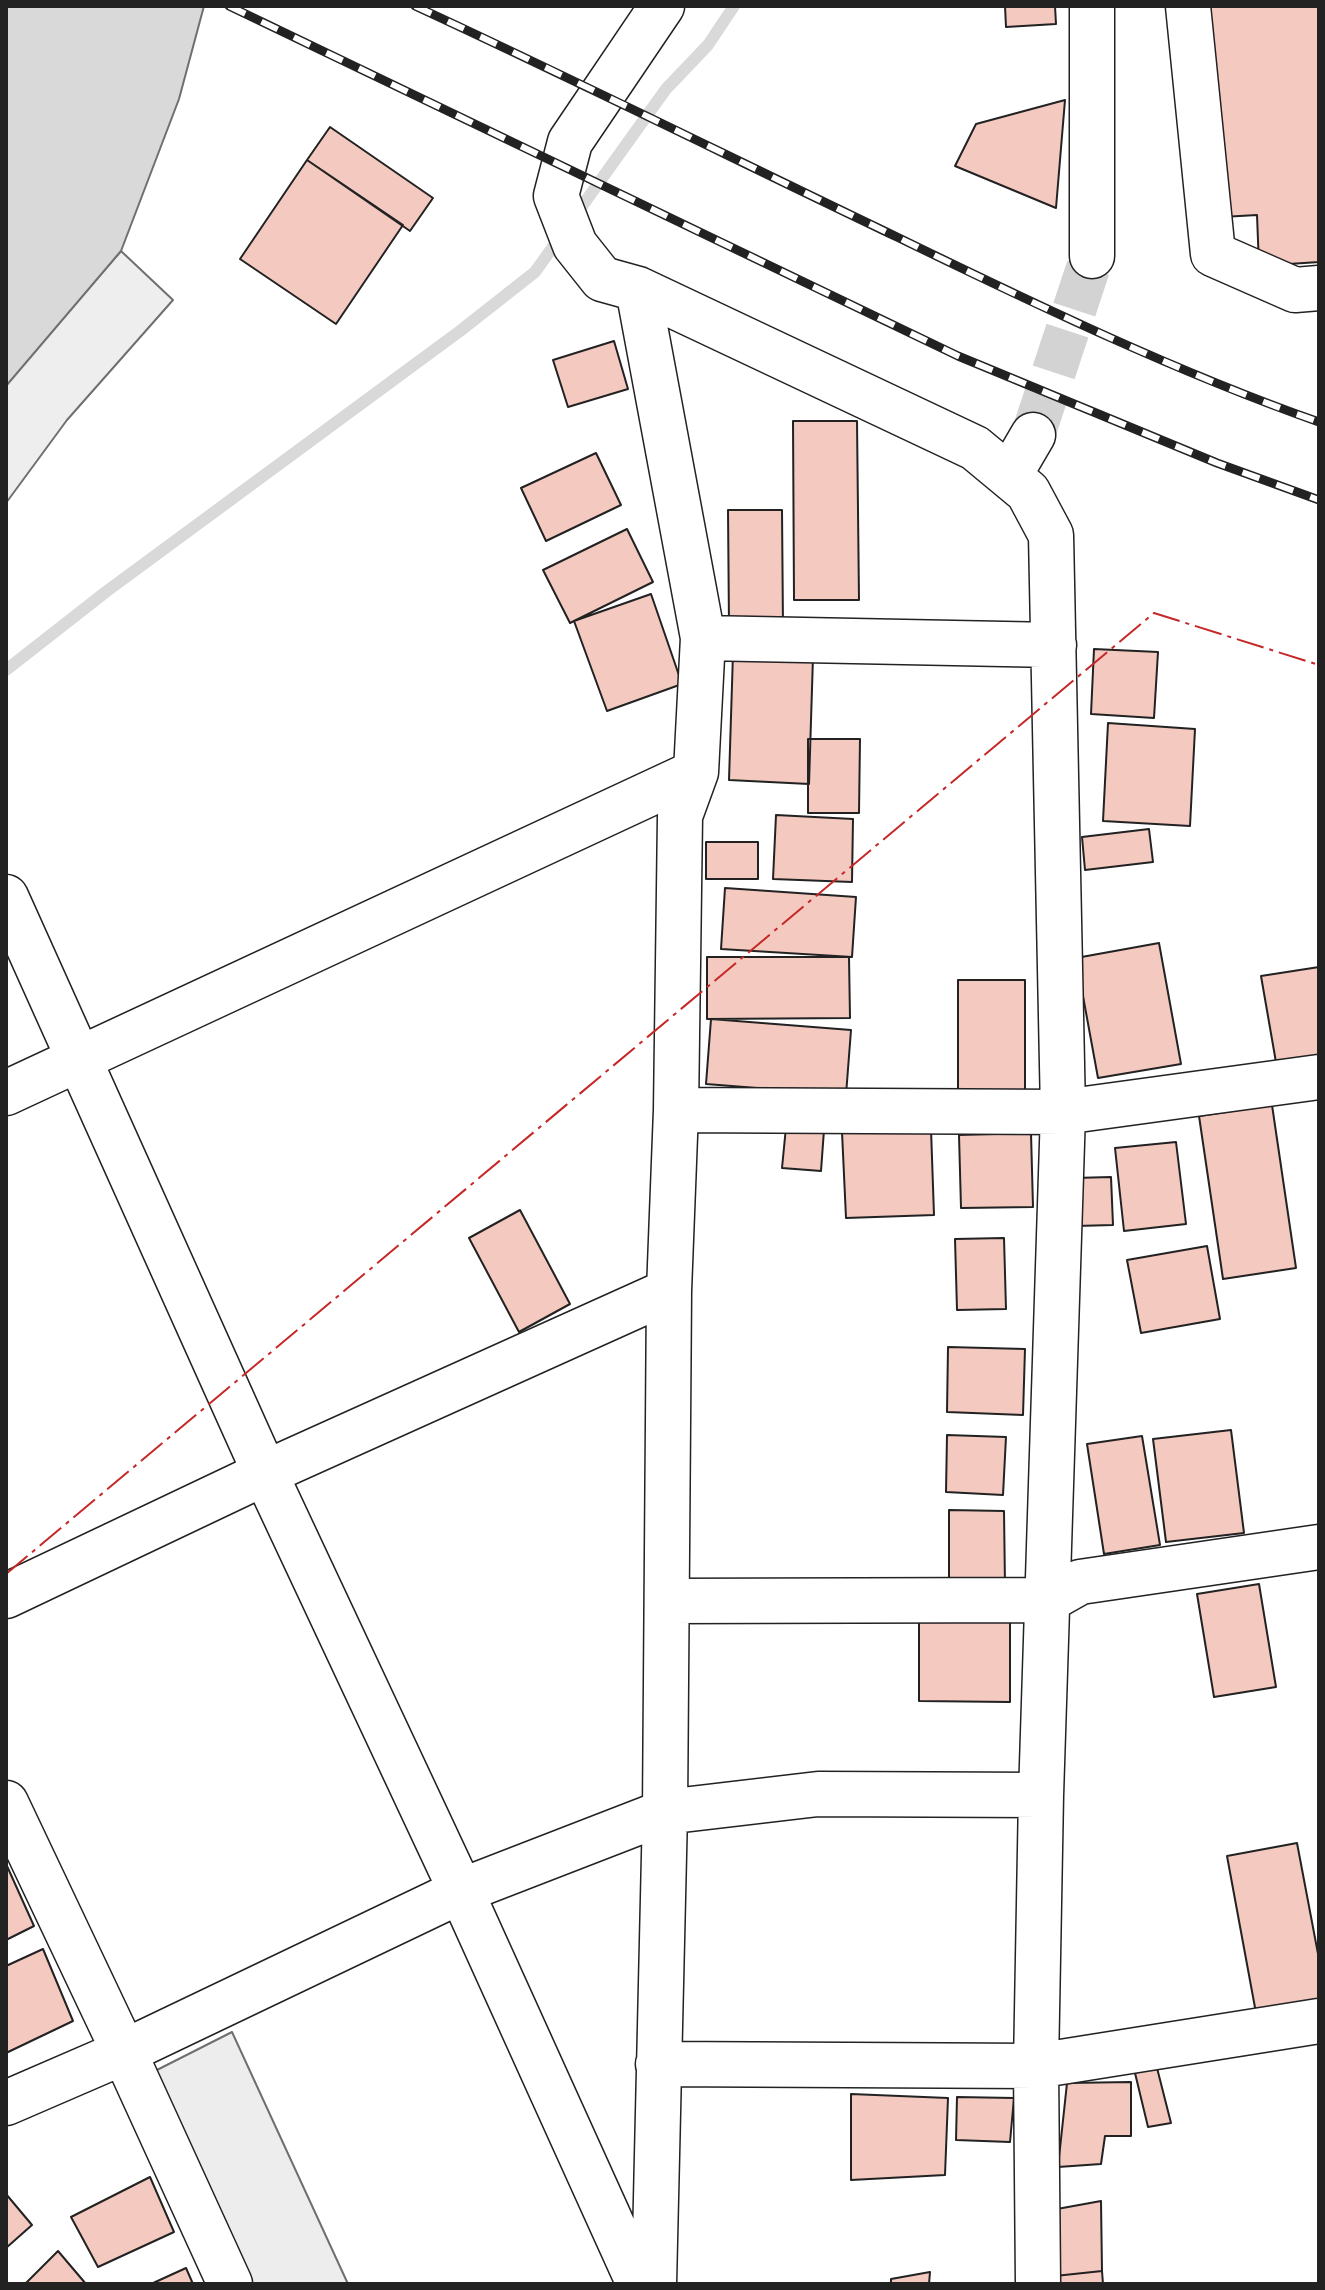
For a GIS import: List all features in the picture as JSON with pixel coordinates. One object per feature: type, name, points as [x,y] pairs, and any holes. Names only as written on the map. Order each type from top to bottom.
[{"type":"street","points":[[662,6],[570,142],[556,196],[575,245],[602,279],[638,289],[975,448],[1028,492],[1051,535],[1063,1112],[1041,1795],[1036,2066],[1038,2284]]},
{"type":"street","points":[[1092,6],[1092,256]]},
{"type":"street","points":[[1188,6],[1213,254],[1295,290],[1319,288]]},
{"type":"street","points":[[638,289],[703,638],[696,772],[680,816],[676,1110],[669,1291],[665,1812],[654,2284]]},
{"type":"street","points":[[1009,476],[1033,435]]},
{"type":"street","points":[[703,638],[1054,645]]},
{"type":"street","points":[[6,1093],[696,772]]},
{"type":"street","points":[[6,897],[265,1473],[461,1891],[639,2284]]},
{"type":"street","points":[[676,1110],[1063,1112],[1319,1077]]},
{"type":"street","points":[[6,1596],[265,1473],[669,1291]]},
{"type":"street","points":[[667,1601],[1048,1600],[1080,1582],[1319,1547]]},
{"type":"street","points":[[6,2103],[124,2052],[461,1891],[665,1812],[818,1794],[1041,1795]]},
{"type":"street","points":[[6,1803],[230,2284]]},
{"type":"street","points":[[658,2064],[1036,2066],[1319,2021]]},
{"type":"shaded area","points":[[6,6],[204,6],[179,99],[121,251],[6,386]]},
{"type":"shaded area","points":[[121,251],[173,300],[67,420],[6,503],[6,380]]},
{"type":"shaded area","points":[[232,2032],[348,2284],[248,2284],[153,2072]]},
{"type":"building","points":[[1005,6],[1055,6],[1056,24],[1006,27]]},
{"type":"building","points":[[1205,6],[1319,6],[1319,262],[1259,266],[1257,215],[1222,217]]},
{"type":"building","points":[[1065,100],[1056,208],[955,166],[976,124]]},
{"type":"building","points":[[330,127],[433,198],[410,231],[307,160]]},
{"type":"building","points":[[307,160],[403,225],[336,324],[240,259]]},
{"type":"building","points":[[614,341],[628,389],[568,407],[553,360]]},
{"type":"building","points":[[793,421],[857,421],[859,600],[794,600]]},
{"type":"building","points":[[596,453],[621,505],[546,541],[521,488]]},
{"type":"building","points":[[728,510],[782,510],[783,627],[729,627]]},
{"type":"building","points":[[627,529],[653,582],[570,623],[543,570]]},
{"type":"building","points":[[651,594],[682,684],[607,711],[574,621]]},
{"type":"building","points":[[1094,649],[1158,652],[1154,718],[1091,714]]},
{"type":"building","points":[[733,653],[813,657],[809,784],[729,780]]},
{"type":"building","points":[[1108,723],[1195,729],[1190,826],[1103,821]]},
{"type":"building","points":[[808,739],[860,739],[859,813],[808,813]]},
{"type":"building","points":[[776,815],[853,819],[852,882],[773,879]]},
{"type":"building","points":[[1149,829],[1153,862],[1085,870],[1082,837]]},
{"type":"building","points":[[706,842],[758,842],[758,879],[706,879]]},
{"type":"building","points":[[725,888],[856,897],[852,957],[721,949]]},
{"type":"building","points":[[1159,943],[1181,1064],[1098,1078],[1076,958]]},
{"type":"building","points":[[707,957],[849,957],[850,1018],[707,1019]]},
{"type":"building","points":[[1319,967],[1319,1061],[1277,1068],[1261,976]]},
{"type":"building","points":[[958,980],[1025,980],[1025,1096],[958,1096]]},
{"type":"building","points":[[711,1019],[851,1030],[846,1095],[706,1084]]},
{"type":"building","points":[[1272,1105],[1296,1268],[1223,1279],[1199,1116]]},
{"type":"building","points":[[786,1127],[824,1130],[821,1171],[782,1168]]},
{"type":"building","points":[[931,1129],[934,1215],[846,1218],[842,1132]]},
{"type":"building","points":[[1031,1133],[1033,1207],[961,1208],[959,1135]]},
{"type":"building","points":[[1176,1142],[1186,1224],[1124,1231],[1115,1148]]},
{"type":"building","points":[[1111,1177],[1113,1225],[1076,1226],[1074,1178]]},
{"type":"building","points":[[520,1210],[570,1304],[519,1332],[469,1238]]},
{"type":"building","points":[[1004,1238],[1006,1309],[957,1310],[955,1239]]},
{"type":"building","points":[[1207,1246],[1220,1319],[1141,1333],[1127,1260]]},
{"type":"building","points":[[948,1347],[1025,1349],[1023,1415],[947,1412]]},
{"type":"building","points":[[1231,1430],[1244,1533],[1166,1542],[1153,1439]]},
{"type":"building","points":[[947,1435],[1006,1437],[1003,1495],[946,1492]]},
{"type":"building","points":[[1142,1436],[1160,1545],[1104,1554],[1087,1444]]},
{"type":"building","points":[[949,1510],[1004,1511],[1005,1585],[949,1585]]},
{"type":"building","points":[[1259,1584],[1276,1687],[1214,1697],[1197,1594]]},
{"type":"building","points":[[919,1617],[1010,1617],[1010,1702],[919,1701]]},
{"type":"building","points":[[1297,1843],[1319,1959],[1319,2002],[1256,2013],[1227,1856]]},
{"type":"building","points":[[6,1867],[34,1926],[6,1940]]},
{"type":"building","points":[[43,1949],[73,2021],[6,2053],[6,1966]]},
{"type":"building","points":[[1156,2064],[1171,2123],[1148,2127],[1135,2073]]},
{"type":"building","points":[[1131,2082],[1131,2136],[1105,2136],[1101,2164],[1058,2167],[1067,2083]]},
{"type":"building","points":[[851,2094],[948,2098],[945,2175],[851,2180]]},
{"type":"building","points":[[957,2097],[1014,2098],[1010,2142],[956,2140]]},
{"type":"building","points":[[150,2177],[174,2232],[98,2267],[71,2217]]},
{"type":"building","points":[[6,2194],[32,2225],[6,2248]]},
{"type":"building","points":[[1101,2201],[1102,2271],[1055,2276],[1057,2209]]},
{"type":"building","points":[[58,2251],[86,2284],[25,2284]]},
{"type":"building","points":[[186,2268],[193,2284],[151,2284]]},
{"type":"building","points":[[1102,2271],[1103,2284],[1054,2284],[1055,2276]]},
{"type":"building","points":[[930,2272],[929,2284],[891,2284],[891,2279]]},
{"type":"waterway","points":[[575,216],[666,89],[708,45],[734,6]]},
{"type":"waterway","points":[[6,670],[107,591],[460,331],[535,272],[560,237]]},
{"type":"tunnel","points":[[1033,435],[1092,256]]},
{"type":"railway","points":[[229,6],[958,356],[1217,463],[1319,500]]},
{"type":"railway","points":[[415,6],[1053,312],[1211,381],[1319,422]]},
{"type":"power","points":[[6,1574],[1154,613],[1319,665]]}]
